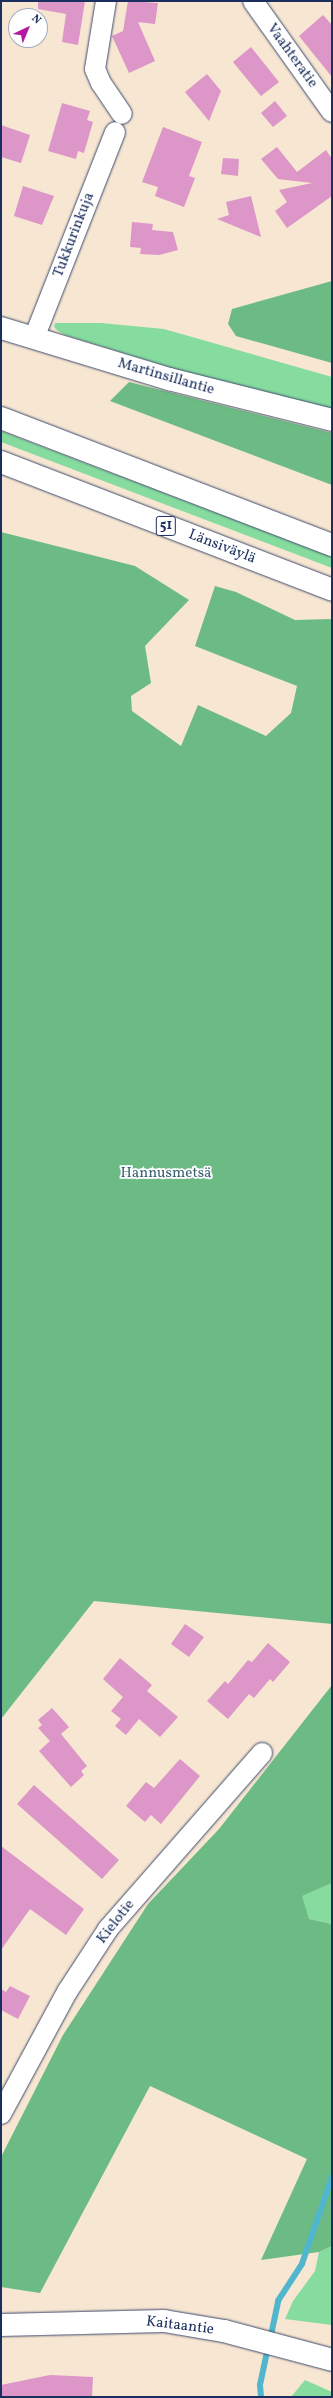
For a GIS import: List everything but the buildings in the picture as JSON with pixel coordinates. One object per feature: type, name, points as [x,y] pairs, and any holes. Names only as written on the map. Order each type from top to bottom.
[{"type":"main road","name":"Martinsillantie","points":[[1,328],[169,379],[332,420]]},
{"type":"main road","points":[[1,418],[332,545]]},
{"type":"main road","name":"Länsiväylä","points":[[1,462],[332,590]]},
{"type":"main road","name":"Kaitaantie","points":[[1,2325],[164,2321],[224,2331],[288,2346],[332,2360]]},
{"type":"street","points":[[106,1],[95,69],[101,83],[122,114]]},
{"type":"street","name":"Vaahteratie","points":[[253,1],[332,112]]},
{"type":"street","name":"Tukkurinkuja","points":[[34,338],[115,132]]},
{"type":"street","name":"Kielotie","points":[[1,2114],[67,1992],[108,1929],[262,1753]]},
{"type":"green space","points":[[332,281],[332,363],[236,336],[228,324],[232,309]]},
{"type":"green space","points":[[55,323],[101,323],[164,329],[332,377],[332,409],[191,374],[65,335],[54,327]]},
{"type":"green space","points":[[129,382],[332,433],[332,485],[110,401]]},
{"type":"green space","points":[[1,431],[332,557],[332,568],[1,442]]},
{"type":"green space","name":"Hannusmetsä","points":[[1,532],[135,566],[189,600],[145,646],[151,683],[131,696],[132,711],[181,746],[198,705],[266,736],[291,713],[297,686],[195,646],[215,586],[236,592],[295,620],[332,619],[332,1624],[94,1601],[1,1719]]},
{"type":"green space","points":[[332,1685],[332,1883],[302,1896],[309,1919],[332,1924],[332,2246],[319,2252],[261,2260],[307,2159],[150,2086],[40,2293],[1,2287],[1,2157],[63,2035],[148,1904],[219,1829]]},
{"type":"green space","points":[[332,1883],[332,1924],[309,1919],[301,1896]]},
{"type":"green space","points":[[332,2246],[332,2325],[285,2319],[293,2301],[315,2271],[319,2252]]},
{"type":"green space","points":[[305,2380],[332,2392],[332,2397],[291,2397]]},
{"type":"waterway","points":[[270,2340],[278,2301],[302,2264],[332,2177]]},
{"type":"waterway","points":[[261,2397],[260,2385],[268,2348]]}]
